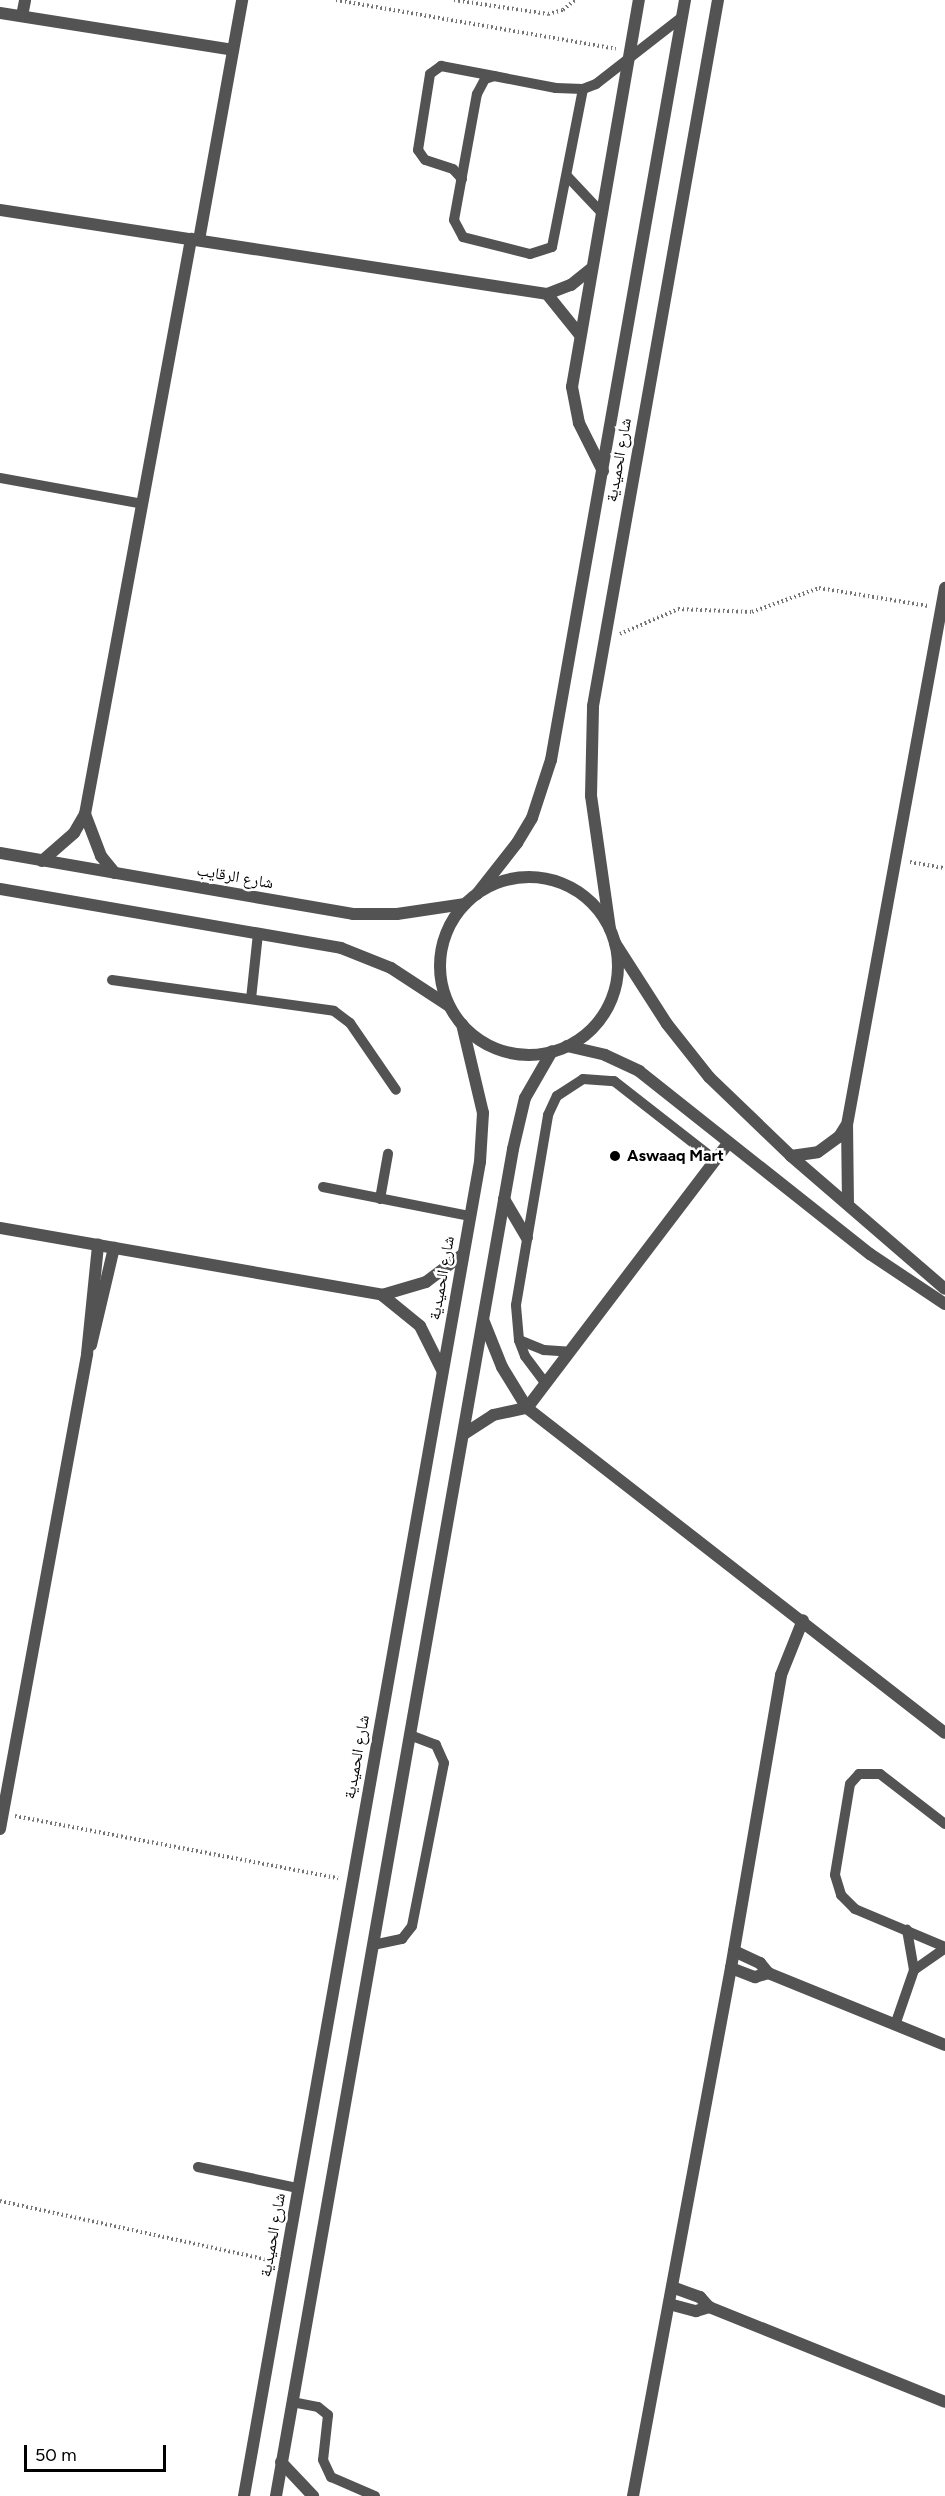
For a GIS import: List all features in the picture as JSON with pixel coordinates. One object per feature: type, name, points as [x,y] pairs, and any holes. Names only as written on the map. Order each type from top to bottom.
[{"type":"street","points":[[22,16],[25,0]]},
{"type":"street","points":[[42,861],[74,833],[85,814],[242,0]]},
{"type":"street","points":[[603,471],[574,406],[572,387],[639,0]]},
{"type":"street","name":"شارع الحميدية","points":[[477,894],[517,843],[544,790],[603,471],[685,0]]},
{"type":"street","name":"شارع الحميدية","points":[[610,929],[591,775],[594,706],[605,631],[718,0]]},
{"type":"street","points":[[0,13],[232,50]]},
{"type":"street","points":[[0,210],[547,294],[571,285],[591,269]]},
{"type":"street","points":[[547,294],[580,335]]},
{"type":"street","points":[[848,1204],[847,1125],[945,588]]},
{"type":"street","points":[[85,814],[101,856],[115,873]]},
{"type":"street","name":"شارع الرقايب","points":[[0,853],[352,914],[397,914],[465,904]]},
{"type":"street","points":[[449,1006],[440,960],[447,930],[465,904],[477,894],[505,880],[552,880],[580,893],[610,929],[615,943],[686,1050],[734,1103],[791,1156],[945,1289]]},
{"type":"street","points":[[0,889],[258,934],[357,954],[391,968],[449,1006],[462,1024],[496,1048],[524,1054],[552,1051],[567,1046],[592,1028],[610,1003],[618,973],[615,943]]},
{"type":"street","name":"شارع الحميدية","points":[[244,2496],[483,1142],[483,1113],[462,1024]]},
{"type":"street","points":[[567,1046],[605,1055],[639,1071],[870,1254],[945,1305]]},
{"type":"street","points":[[276,2496],[520,1111],[552,1051]]},
{"type":"street","points":[[791,1156],[818,1152],[839,1137],[847,1125]]},
{"type":"street","points":[[464,1434],[493,1415],[527,1408],[728,1143]]},
{"type":"street","points":[[504,1198],[527,1238]]},
{"type":"street","points":[[0,1228],[382,1295],[426,1282],[462,1255]]},
{"type":"street","points":[[0,1829],[87,1354],[98,1245]]},
{"type":"street","points":[[87,1354],[98,1324],[114,1248]]},
{"type":"street","points":[[382,1295],[420,1326],[442,1370]]},
{"type":"street","points":[[483,1322],[502,1367],[527,1408],[803,1620],[945,1733]]},
{"type":"street","points":[[633,2496],[731,1968],[781,1675],[789,1646],[803,1620]]},
{"type":"street","points":[[734,1951],[760,1963],[768,1973],[945,2045]]},
{"type":"street","points":[[731,1968],[755,1977],[768,1973]]},
{"type":"street","points":[[672,2287],[700,2297],[709,2307],[945,2402]]},
{"type":"street","points":[[669,2304],[696,2311],[709,2307]]},
{"type":"street","points":[[281,2462],[314,2496]]},
{"type":"lane","points":[[462,179],[453,169],[425,160],[418,150],[430,74],[441,66],[563,89],[583,88],[682,17]]},
{"type":"lane","points":[[494,76],[479,86],[454,220],[463,237],[538,254],[552,247],[556,240],[583,88]]},
{"type":"lane","points":[[567,176],[601,212]]},
{"type":"lane","points":[[0,478],[143,504]]},
{"type":"lane","points":[[251,999],[258,934]]},
{"type":"lane","points":[[112,980],[334,1011],[344,1016],[396,1090]]},
{"type":"lane","points":[[546,1384],[530,1364],[519,1340],[516,1305],[548,1115],[557,1096],[573,1083],[594,1077],[624,1086],[715,1160]]},
{"type":"lane","points":[[380,1199],[388,1154]]},
{"type":"lane","points":[[323,1187],[470,1216]]},
{"type":"lane","points":[[519,1340],[544,1350],[570,1352]]},
{"type":"lane","points":[[373,1945],[402,1939],[412,1926],[444,1763],[436,1745],[410,1735]]},
{"type":"lane","points":[[914,1970],[945,1947],[855,1909],[837,1885],[835,1865],[850,1784],[859,1774],[880,1774],[945,1824]]},
{"type":"lane","points":[[895,2025],[914,1970],[907,1930]]},
{"type":"lane","points":[[198,2167],[298,2188]]},
{"type":"lane","points":[[292,2402],[318,2407],[328,2415],[323,2460],[331,2477],[375,2496]]},
{"type":"path","points":[[336,0],[628,56]]},
{"type":"path","points":[[454,0],[548,14],[563,10],[575,0]]},
{"type":"path","points":[[605,631],[629,632],[660,614],[678,609],[764,610],[802,591],[819,588],[941,608]]},
{"type":"path","points":[[895,860],[945,868]]},
{"type":"path","points":[[3,1814],[352,1880]]},
{"type":"path","points":[[0,2201],[285,2264]]},
{"type":"place","name":"Aswaaq Mart","points":[[615,1156]]}]
